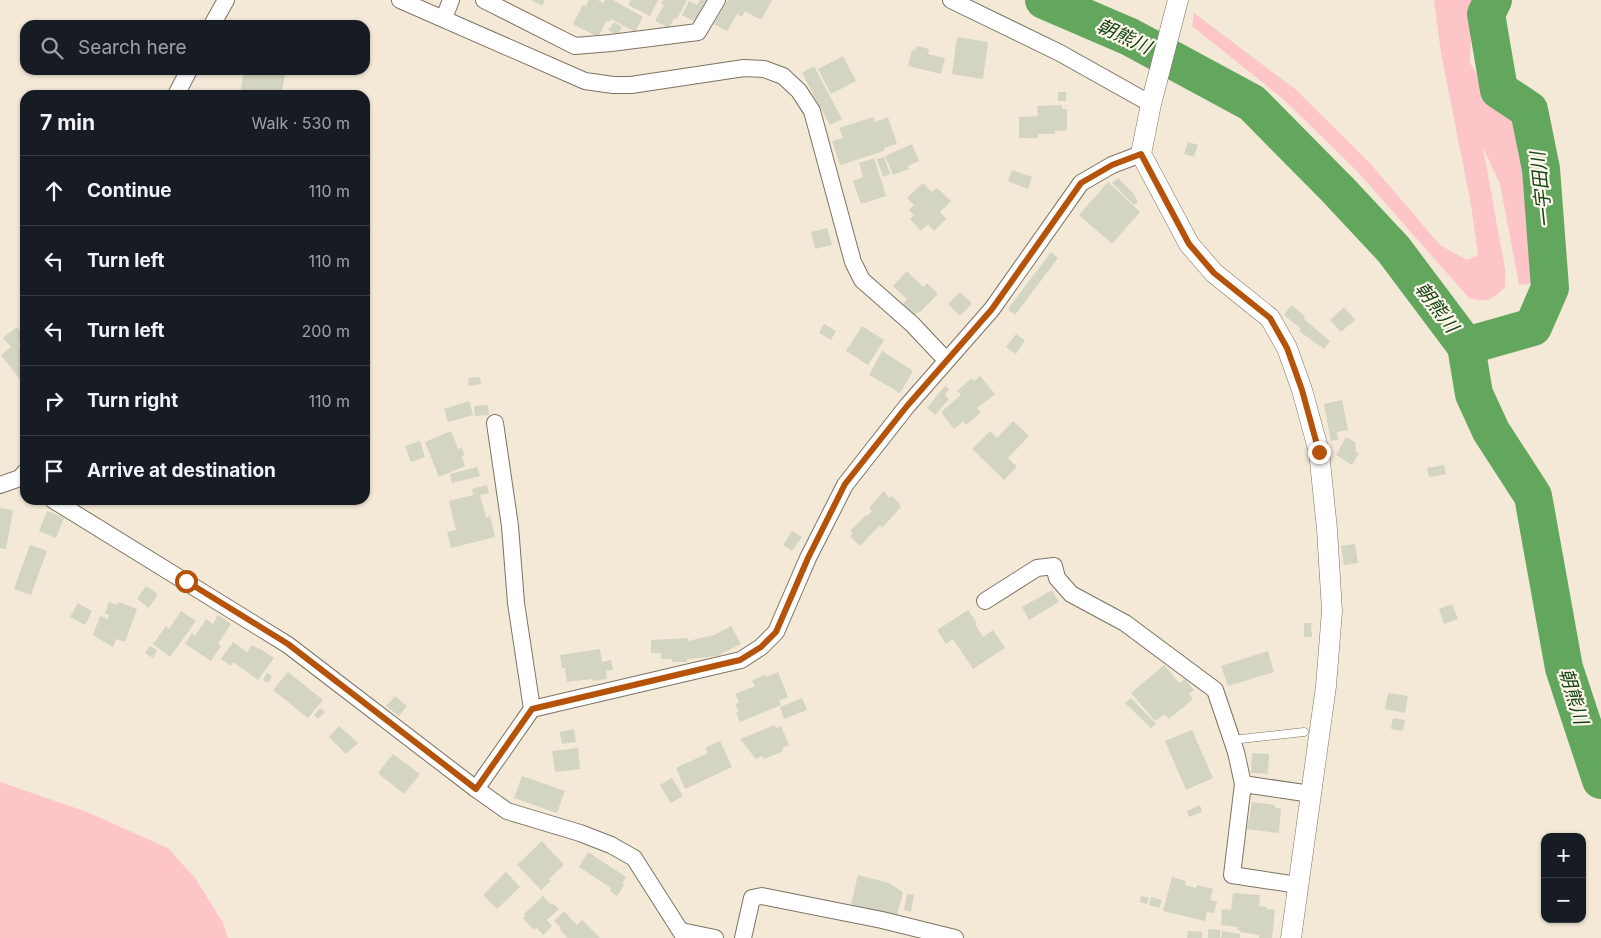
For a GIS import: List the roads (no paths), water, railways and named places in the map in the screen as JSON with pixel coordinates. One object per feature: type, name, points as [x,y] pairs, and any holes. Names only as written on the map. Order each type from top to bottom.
[{"type":"street","points":[[215,20],[226,0]]},
{"type":"street","points":[[400,0],[585,81],[613,85],[630,85],[744,68],[764,69],[783,76],[799,91],[812,111],[853,262],[862,280],[912,324],[946,360]]},
{"type":"street","points":[[444,18],[452,0]]},
{"type":"street","points":[[484,0],[575,46],[698,32],[717,0]]},
{"type":"street","points":[[952,0],[1060,53],[1151,104]]},
{"type":"street","points":[[1177,5],[1151,104],[1141,154],[1189,244],[1214,273],[1270,318],[1287,348],[1302,390],[1320,462],[1327,529],[1332,611],[1326,686],[1291,938]]},
{"type":"street","points":[[179,90],[186,75]]},
{"type":"street","points":[[476,789],[532,709],[740,660],[761,647],[776,632],[808,558],[845,484],[946,360],[992,309],[1081,183],[1112,165],[1141,154]]},
{"type":"street","points":[[495,423],[510,526],[516,603],[532,709]]},
{"type":"street","points":[[0,485],[20,478]]},
{"type":"street","points":[[61,505],[288,644],[507,811],[603,842],[634,858],[683,934],[715,938]]},
{"type":"street","points":[[985,602],[1037,568],[1054,566],[1057,578],[1071,594],[1125,623],[1215,690],[1232,740],[1243,784],[1232,875],[1298,885]]},
{"type":"street","points":[[1243,784],[1311,794]]},
{"type":"street","points":[[743,938],[752,898],[762,896],[882,920],[953,938]]},
{"type":"lane","points":[[1232,740],[1304,732]]},
{"type":"waterway","name":"朝熊川","points":[[1044,0],[1130,37],[1252,103],[1394,250],[1466,346],[1474,394],[1491,431],[1533,496],[1564,668],[1601,780]]},
{"type":"waterway","name":"一宇田川","points":[[1466,346],[1533,327],[1550,288],[1541,169],[1529,110],[1499,90],[1486,14],[1493,0]]}]
